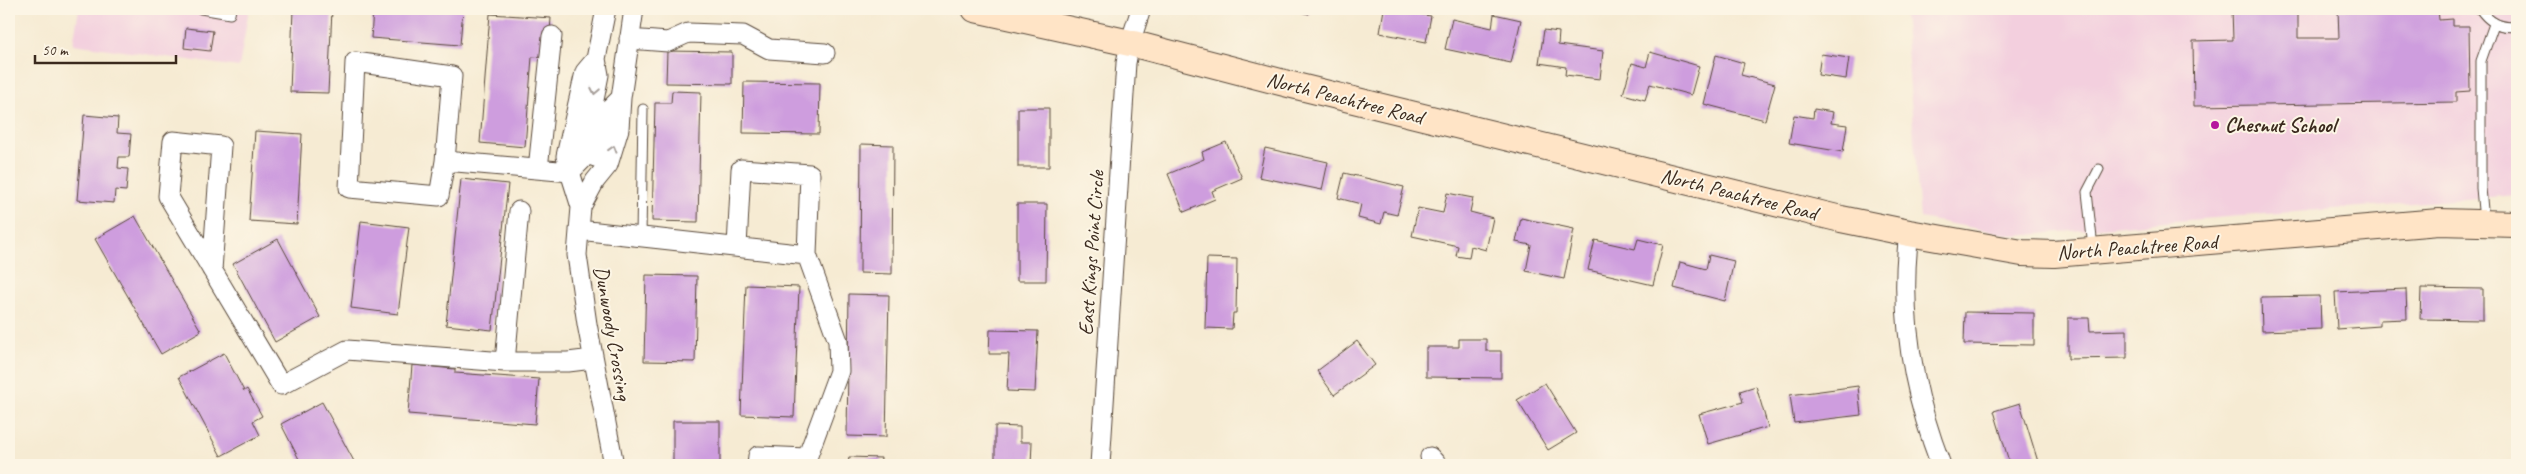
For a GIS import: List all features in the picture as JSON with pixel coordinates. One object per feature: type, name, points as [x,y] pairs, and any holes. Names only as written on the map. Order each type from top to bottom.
[{"type":"street","name":"Dunwoody Crossing","points":[[606,9],[596,59],[585,72],[566,156],[581,207],[577,255],[593,359],[614,465]]},
{"type":"street","name":"Dunwoody Crossing","points":[[581,207],[595,181],[593,166],[604,115],[620,98],[634,9]]},
{"type":"street","name":"North Peachtree Road","points":[[975,9],[1015,13],[1302,88],[1909,233],[2022,253],[2054,254],[2439,222],[2517,224]]},
{"type":"street","name":"East Kings Point Circle","points":[[1100,465],[1126,62],[1141,9]]},
{"type":"street","points":[[629,39],[668,42],[688,33],[743,35],[769,49],[825,53]]},
{"type":"street","points":[[538,169],[552,36]]},
{"type":"street","points":[[355,62],[452,76],[445,161],[439,196],[349,188],[355,62]]},
{"type":"street","points":[[212,270],[221,146],[173,141],[168,196],[212,270],[282,385],[346,350],[505,362],[568,362],[593,359]]},
{"type":"street","points":[[445,161],[570,172]]},
{"type":"street","points":[[737,247],[741,170],[810,174],[807,255],[838,340],[839,370],[807,462],[758,456],[757,465]]},
{"type":"street","points":[[505,362],[519,211]]},
{"type":"street","points":[[579,230],[807,255]]},
{"type":"street","points":[[1909,233],[1905,313],[1912,368],[1931,440],[1941,465]]},
{"type":"lane","points":[[201,9],[230,14],[231,9]]},
{"type":"lane","points":[[2480,9],[2494,24],[2504,27],[2517,26]]},
{"type":"lane","points":[[2484,224],[2481,61],[2494,24]]},
{"type":"lane","points":[[641,237],[643,109]]},
{"type":"lane","points":[[2093,251],[2087,192],[2099,169]]},
{"type":"shaded area","points":[[79,9],[249,9],[239,67],[73,44]]},
{"type":"shaded area","name":"Chesnut School","points":[[1904,9],[2517,9],[2517,195],[2175,221],[2017,236],[1920,218]]},
{"type":"building","points":[[293,9],[332,10],[328,93],[290,92]]},
{"type":"building","points":[[373,9],[463,9],[460,45],[371,38]]},
{"type":"building","points":[[1287,9],[1310,9],[1309,14]]},
{"type":"building","points":[[1384,9],[1431,16],[1426,42],[1380,33]]},
{"type":"building","points":[[2232,9],[2298,9],[2298,38],[2339,38],[2338,9],[2438,9],[2439,20],[2453,19],[2453,26],[2469,26],[2470,91],[2456,92],[2456,102],[2194,106],[2193,41],[2233,40]]},
{"type":"building","points":[[490,14],[551,18],[548,58],[532,57],[525,147],[480,143]]},
{"type":"building","points":[[1494,14],[1521,20],[1511,63],[1445,49],[1452,19],[1492,28]]},
{"type":"building","points":[[186,28],[213,31],[210,51],[184,48]]},
{"type":"building","points":[[1544,30],[1559,32],[1558,45],[1603,51],[1600,79],[1565,75],[1566,67],[1539,63]]},
{"type":"building","points":[[667,51],[732,52],[732,84],[666,83]]},
{"type":"building","points":[[1650,52],[1699,66],[1691,95],[1650,84],[1645,100],[1623,94],[1632,63],[1646,67]]},
{"type":"building","points":[[1821,54],[1849,58],[1846,79],[1818,75]]},
{"type":"building","points":[[1716,55],[1744,63],[1741,75],[1775,84],[1765,120],[1704,104]]},
{"type":"building","points":[[744,82],[820,83],[819,134],[743,133]]},
{"type":"building","points":[[672,91],[701,92],[698,222],[652,221],[655,103],[671,103]]},
{"type":"building","points":[[1018,108],[1049,108],[1049,167],[1018,167]]},
{"type":"building","points":[[1814,109],[1833,112],[1831,123],[1847,125],[1843,152],[1789,143],[1794,115],[1813,118]]},
{"type":"building","points":[[84,115],[118,118],[117,133],[131,134],[129,157],[119,157],[118,168],[128,169],[126,191],[115,190],[114,203],[77,200]]},
{"type":"building","points":[[255,131],[302,134],[297,224],[249,221]]},
{"type":"building","points":[[1226,142],[1242,178],[1212,191],[1215,199],[1184,212],[1168,174],[1204,159],[1202,152]]},
{"type":"building","points":[[861,144],[893,145],[892,274],[860,273]]},
{"type":"building","points":[[1265,148],[1328,162],[1322,190],[1259,177]]},
{"type":"building","points":[[1344,173],[1404,187],[1397,215],[1384,212],[1381,224],[1358,218],[1361,204],[1338,198]]},
{"type":"building","points":[[461,179],[508,184],[492,330],[446,325]]},
{"type":"building","points":[[1447,193],[1473,198],[1470,212],[1493,218],[1486,250],[1471,246],[1469,258],[1456,256],[1458,246],[1412,236],[1418,208],[1443,213]]},
{"type":"building","points":[[1017,204],[1047,204],[1046,281],[1017,281]]},
{"type":"building","points":[[135,216],[201,331],[161,354],[95,239]]},
{"type":"building","points":[[1521,218],[1574,229],[1564,279],[1526,271],[1531,245],[1516,242]]},
{"type":"building","points":[[361,221],[409,227],[398,314],[351,308]]},
{"type":"building","points":[[278,239],[320,317],[275,342],[233,264]]},
{"type":"building","points":[[1638,239],[1663,245],[1653,285],[1588,270],[1595,240],[1635,249]]},
{"type":"building","points":[[1709,255],[1734,261],[1725,301],[1674,288],[1680,262],[1706,269]]},
{"type":"building","points":[[1207,258],[1237,259],[1236,313],[1233,313],[1232,329],[1205,328]]},
{"type":"building","points":[[646,275],[697,276],[695,362],[644,361]]},
{"type":"building","points":[[746,285],[799,287],[794,417],[741,415]]},
{"type":"building","points":[[2421,288],[2483,289],[2483,320],[2420,319]]},
{"type":"building","points":[[2406,289],[2407,319],[2380,320],[2380,326],[2337,329],[2335,292]]},
{"type":"building","points":[[849,294],[889,295],[886,437],[847,436]]},
{"type":"building","points":[[2320,296],[2321,329],[2262,331],[2261,297]]},
{"type":"building","points":[[1965,312],[2034,313],[2034,345],[1964,344]]},
{"type":"building","points":[[2068,318],[2089,318],[2090,331],[2127,330],[2127,358],[2068,359]]},
{"type":"building","points":[[990,330],[1038,331],[1035,392],[1007,391],[1009,354],[989,354]]},
{"type":"building","points":[[1459,339],[1486,339],[1486,351],[1501,351],[1501,378],[1426,377],[1426,347],[1459,347]]},
{"type":"building","points":[[1357,341],[1375,365],[1334,395],[1317,371]]},
{"type":"building","points":[[224,353],[244,391],[247,389],[262,416],[253,421],[260,435],[221,456],[179,377]]},
{"type":"building","points":[[412,365],[455,369],[455,373],[539,379],[535,424],[408,414]]},
{"type":"building","points":[[1545,383],[1576,433],[1548,450],[1517,400]]},
{"type":"building","points":[[1756,386],[1768,427],[1708,444],[1699,414],[1743,402],[1740,391]]},
{"type":"building","points":[[1858,386],[1861,415],[1794,423],[1790,395]]},
{"type":"building","points":[[322,402],[356,465],[302,465],[281,424]]},
{"type":"building","points":[[2020,403],[2039,465],[2010,465],[1994,411]]},
{"type":"building","points":[[673,421],[720,421],[720,465],[673,465]]},
{"type":"building","points":[[995,426],[1020,427],[1020,442],[1032,442],[1031,465],[995,465]]},
{"type":"building","points":[[849,457],[881,458],[880,465],[848,465]]},
{"type":"place","name":"Chesnut School","points":[[2215,125]]}]
